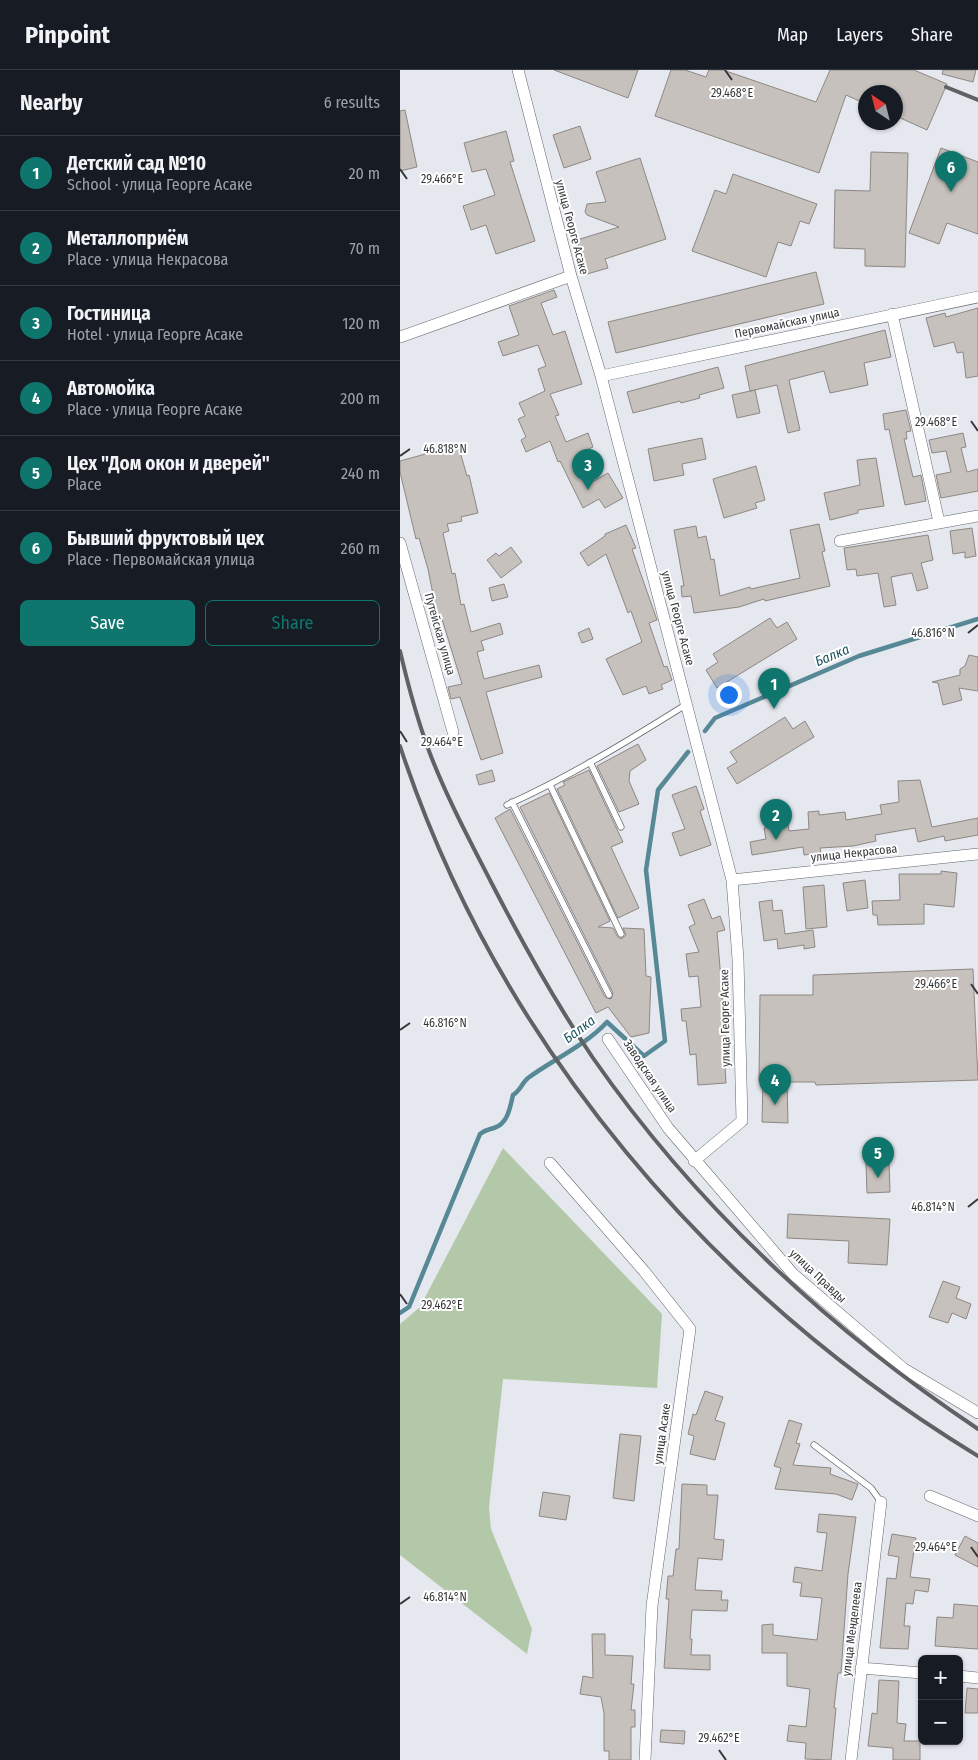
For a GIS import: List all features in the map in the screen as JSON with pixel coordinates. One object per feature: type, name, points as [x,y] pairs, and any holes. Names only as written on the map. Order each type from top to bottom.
[{"type":"street","name":"улица Георге Асаке","points":[[518,70],[570,276],[601,376],[732,880],[738,959],[742,1121],[694,1161]]},
{"type":"street","points":[[400,337],[570,276]]},
{"type":"street","name":"Первомайская улица","points":[[601,376],[978,297]]},
{"type":"street","points":[[892,314],[939,522]]},
{"type":"street","points":[[840,540],[978,516]]},
{"type":"street","name":"Путейская улица","points":[[400,543],[453,732]]},
{"type":"street","name":"улица Некрасова","points":[[732,880],[978,854]]},
{"type":"street","name":"Заводская улица","points":[[608,1039],[668,1128]]},
{"type":"street","name":"улица Правды","points":[[668,1128],[694,1161],[793,1274],[904,1369],[978,1413]]},
{"type":"street","name":"улица Асаке","points":[[550,1163],[644,1271],[690,1330],[652,1606],[645,1760]]},
{"type":"street","points":[[930,1496],[978,1516]]},
{"type":"street","name":"улица Менделеева","points":[[851,1760],[881,1502]]},
{"type":"street","points":[[861,1668],[918,1673]]},
{"type":"street","points":[[963,1676],[978,1678]]},
{"type":"lane","points":[[609,995],[509,804],[550,785],[687,704]]},
{"type":"lane","points":[[590,762],[621,827]]},
{"type":"lane","points":[[550,785],[621,934]]},
{"type":"lane","points":[[814,1445],[871,1488],[881,1502]]},
{"type":"green space","points":[[503,1148],[662,1314],[657,1388],[503,1379],[489,1507],[491,1529],[532,1629],[527,1654],[400,1555],[400,1324],[420,1307]]},
{"type":"building","points":[[554,70],[638,70],[628,98]]},
{"type":"building","points":[[671,70],[685,70],[706,77],[709,70],[723,70],[816,102],[830,70],[914,70],[947,84],[927,130],[903,119],[903,85],[858,85],[858,100],[846,95],[819,173],[655,116]]},
{"type":"building","points":[[943,70],[976,70],[973,82],[942,74]]},
{"type":"building","points":[[405,110],[417,167],[400,171],[400,111]]},
{"type":"building","points":[[580,126],[591,159],[564,168],[553,135]]},
{"type":"building","points":[[506,131],[514,161],[510,162],[535,241],[496,254],[486,225],[471,230],[463,206],[495,195],[486,169],[472,172],[464,143]]},
{"type":"building","points":[[941,148],[978,162],[978,234],[947,223],[939,244],[909,233]]},
{"type":"building","points":[[871,152],[908,153],[905,267],[865,266],[865,249],[834,248],[835,190],[870,191]]},
{"type":"building","points":[[640,158],[666,239],[605,259],[608,268],[587,274],[577,240],[619,227],[587,215],[585,212],[587,204],[606,202],[596,172]]},
{"type":"building","points":[[733,174],[817,204],[809,224],[800,221],[791,246],[778,242],[766,277],[692,251],[715,190],[726,194]]},
{"type":"building","points":[[816,272],[824,304],[616,353],[608,322]]},
{"type":"building","points":[[554,290],[557,297],[541,303],[553,335],[565,331],[582,384],[550,394],[559,415],[555,416],[566,442],[588,433],[593,447],[578,454],[592,482],[608,473],[623,498],[605,508],[599,499],[583,508],[560,461],[558,462],[550,441],[526,452],[521,440],[526,437],[518,419],[525,416],[519,403],[545,391],[538,369],[546,366],[538,345],[503,356],[498,342],[519,335],[509,306]]},
{"type":"building","points":[[978,308],[978,376],[966,378],[963,352],[957,353],[954,342],[934,347],[926,318],[945,313],[946,317]]},
{"type":"building","points":[[885,330],[891,357],[864,363],[868,385],[830,393],[824,371],[789,380],[800,430],[788,433],[777,385],[750,391],[745,366]]},
{"type":"building","points":[[718,367],[724,388],[699,395],[700,398],[633,413],[627,392]]},
{"type":"building","points":[[755,390],[760,413],[737,418],[732,395]]},
{"type":"building","points":[[906,410],[911,431],[906,432],[907,439],[904,439],[913,477],[921,475],[926,501],[905,505],[889,429],[885,430],[883,414]]},
{"type":"building","points":[[963,433],[966,447],[961,448],[967,472],[978,469],[978,491],[941,498],[936,475],[951,472],[946,451],[932,453],[929,440]]},
{"type":"building","points":[[702,438],[706,459],[682,464],[684,475],[654,481],[648,449]]},
{"type":"building","points":[[458,445],[467,476],[469,475],[478,513],[461,517],[462,521],[447,524],[449,531],[443,533],[452,574],[455,573],[461,605],[464,604],[471,632],[500,623],[503,634],[481,641],[484,650],[477,652],[484,679],[539,665],[542,677],[486,692],[503,753],[481,760],[460,697],[451,699],[448,687],[462,684],[442,619],[438,620],[428,569],[419,538],[416,539],[400,472],[400,461]]},
{"type":"building","points":[[876,458],[884,506],[858,510],[858,513],[830,520],[824,493],[860,485],[857,460]]},
{"type":"building","points":[[756,466],[765,500],[755,503],[757,508],[724,518],[713,479]]},
{"type":"building","points":[[819,524],[825,551],[822,552],[830,586],[765,601],[764,599],[739,607],[694,613],[691,596],[682,597],[681,586],[684,586],[674,530],[696,526],[698,538],[706,536],[711,560],[714,559],[720,596],[750,587],[751,589],[800,578],[790,530]]},
{"type":"building","points":[[626,525],[636,548],[632,549],[657,620],[649,623],[664,667],[667,666],[672,680],[661,685],[663,689],[649,694],[646,686],[623,695],[606,659],[642,642],[631,611],[628,613],[606,554],[588,566],[580,553],[605,536],[605,534]]},
{"type":"building","points":[[972,528],[976,556],[965,558],[965,552],[953,554],[950,531]]},
{"type":"building","points":[[928,535],[933,560],[921,563],[928,588],[917,591],[912,573],[891,577],[896,605],[884,607],[878,573],[857,576],[856,569],[847,570],[844,548]]},
{"type":"building","points":[[511,547],[522,562],[501,578],[487,560],[496,553],[499,556]]},
{"type":"building","points":[[504,584],[508,597],[492,601],[489,588]]},
{"type":"building","points":[[770,618],[777,628],[787,622],[797,639],[717,688],[706,670],[718,662],[713,654]]},
{"type":"building","points":[[589,628],[593,639],[582,643],[578,633]]},
{"type":"building","points":[[969,655],[978,657],[978,691],[959,688],[962,700],[943,705],[938,683],[932,682],[960,675],[960,669],[965,666]]},
{"type":"building","points":[[785,717],[793,729],[805,721],[814,737],[737,784],[727,768],[737,762],[730,752]]},
{"type":"building","points":[[638,744],[646,760],[630,771],[629,781],[639,804],[619,812],[597,766]]},
{"type":"building","points":[[492,770],[495,781],[479,785],[476,775]]},
{"type":"building","points":[[589,770],[623,842],[611,847],[639,908],[618,918],[557,789],[565,785],[563,782]]},
{"type":"building","points":[[920,780],[932,827],[978,818],[978,835],[945,841],[944,836],[918,842],[915,828],[875,835],[876,841],[853,846],[820,848],[821,853],[804,855],[803,847],[752,855],[750,842],[766,839],[764,828],[788,824],[789,831],[809,829],[808,812],[819,811],[819,815],[845,812],[846,820],[882,814],[880,805],[899,802],[898,781]]},
{"type":"building","points":[[696,786],[704,809],[700,811],[711,845],[680,856],[672,833],[685,829],[672,795]]},
{"type":"building","points":[[549,793],[610,921],[598,927],[613,928],[621,939],[626,935],[623,928],[644,929],[646,976],[651,977],[649,1033],[631,1037],[608,1007],[596,1013],[495,818],[510,809],[605,997],[611,999],[613,993],[520,807]]},
{"type":"building","points":[[941,871],[957,873],[954,907],[924,904],[924,924],[878,925],[877,915],[873,915],[872,901],[900,900],[899,874],[941,874]]},
{"type":"building","points":[[865,880],[868,908],[847,911],[843,883]]},
{"type":"building","points":[[824,885],[827,927],[806,929],[803,887]]},
{"type":"building","points":[[704,899],[712,919],[720,916],[725,930],[717,932],[727,1050],[724,1051],[726,1083],[698,1085],[696,1054],[690,1055],[686,1021],[682,1021],[681,1009],[701,1007],[698,976],[689,977],[686,954],[699,952],[689,927],[695,924],[688,905]]},
{"type":"building","points":[[772,900],[773,911],[782,910],[785,934],[813,930],[815,947],[804,949],[804,945],[778,949],[777,939],[764,941],[759,902]]},
{"type":"building","points":[[973,969],[978,1080],[816,1085],[815,1082],[787,1082],[788,1123],[762,1122],[763,1081],[759,1081],[760,995],[813,995],[813,975]]},
{"type":"building","points":[[866,1163],[889,1163],[890,1192],[867,1193]]},
{"type":"building","points":[[788,1214],[890,1219],[887,1265],[848,1263],[849,1241],[787,1238]]},
{"type":"building","points":[[943,1281],[960,1287],[956,1298],[971,1304],[966,1319],[952,1313],[948,1323],[929,1317]]},
{"type":"building","points":[[705,1391],[723,1397],[715,1420],[725,1423],[715,1460],[690,1454],[694,1436],[688,1434],[693,1414],[696,1415]]},
{"type":"building","points":[[789,1420],[802,1424],[796,1443],[800,1444],[793,1465],[831,1468],[830,1474],[858,1484],[852,1500],[836,1494],[775,1489],[781,1468],[774,1466]]},
{"type":"building","points":[[620,1434],[641,1436],[634,1501],[613,1498]]},
{"type":"building","points":[[682,1484],[707,1485],[707,1495],[718,1495],[714,1539],[724,1540],[722,1560],[698,1558],[695,1590],[722,1591],[721,1600],[728,1600],[727,1611],[692,1610],[690,1639],[692,1639],[691,1655],[710,1655],[710,1670],[664,1668],[669,1599],[666,1599],[668,1576],[673,1576],[676,1549],[679,1549]]},
{"type":"building","points":[[543,1492],[570,1496],[566,1520],[539,1516]]},
{"type":"building","points":[[819,1514],[856,1517],[848,1574],[841,1673],[838,1673],[834,1708],[836,1708],[831,1760],[805,1759],[806,1743],[787,1741],[789,1725],[806,1727],[810,1689],[787,1686],[787,1653],[762,1653],[762,1625],[773,1624],[773,1635],[817,1640],[822,1598],[800,1596],[802,1583],[793,1582],[795,1567],[822,1571],[827,1533],[817,1532]]},
{"type":"building","points":[[892,1534],[916,1538],[910,1577],[930,1579],[928,1592],[915,1590],[913,1604],[906,1603],[904,1626],[910,1626],[908,1649],[880,1648],[887,1578],[896,1579],[899,1557],[888,1555]]},
{"type":"building","points":[[965,1536],[978,1543],[978,1567],[955,1555]]},
{"type":"building","points":[[954,1604],[978,1606],[978,1649],[935,1646],[937,1617],[953,1618]]},
{"type":"building","points":[[592,1634],[605,1634],[605,1655],[633,1656],[631,1684],[634,1684],[631,1710],[635,1710],[635,1727],[631,1727],[631,1760],[609,1760],[609,1751],[604,1751],[604,1713],[601,1697],[580,1694],[583,1676],[593,1678]]},
{"type":"building","points":[[879,1680],[899,1681],[897,1723],[906,1724],[904,1741],[918,1741],[918,1745],[920,1745],[920,1760],[893,1760],[893,1748],[868,1746],[872,1713],[877,1714]]},
{"type":"building","points":[[967,1688],[978,1689],[978,1713],[965,1713]]},
{"type":"building","points":[[661,1730],[685,1731],[684,1744],[660,1742]]},
{"type":"waterway","name":"Балка","points":[[705,731],[715,718],[859,656],[978,619]]},
{"type":"waterway","name":"Балка","points":[[400,1313],[409,1307],[480,1134],[502,1123],[508,1115],[513,1095],[526,1080],[580,1045],[607,1022],[644,1056],[665,1041],[646,870],[658,790],[688,752]]},
{"type":"railway","points":[[946,87],[978,100]]},
{"type":"railway","points":[[400,651],[413,702],[429,751],[466,834],[552,994],[593,1058],[633,1112],[676,1164],[768,1262],[869,1350],[978,1429]]},
{"type":"railway","points":[[400,746],[442,855],[494,960],[556,1059],[626,1152],[704,1239],[789,1319],[881,1391],[978,1456]]},
{"type":"place","name":"Бывший фруктовый цех","points":[[951,192]]},
{"type":"place","name":"Гостиница","points":[[588,490]]},
{"type":"place","name":"Детский сад №10","points":[[774,709]]},
{"type":"place","name":"Металлоприём","points":[[776,840]]},
{"type":"place","name":"Автомойка","points":[[775,1105]]},
{"type":"place","name":"Цех \"Дом окон и дверей\"","points":[[878,1178]]}]
